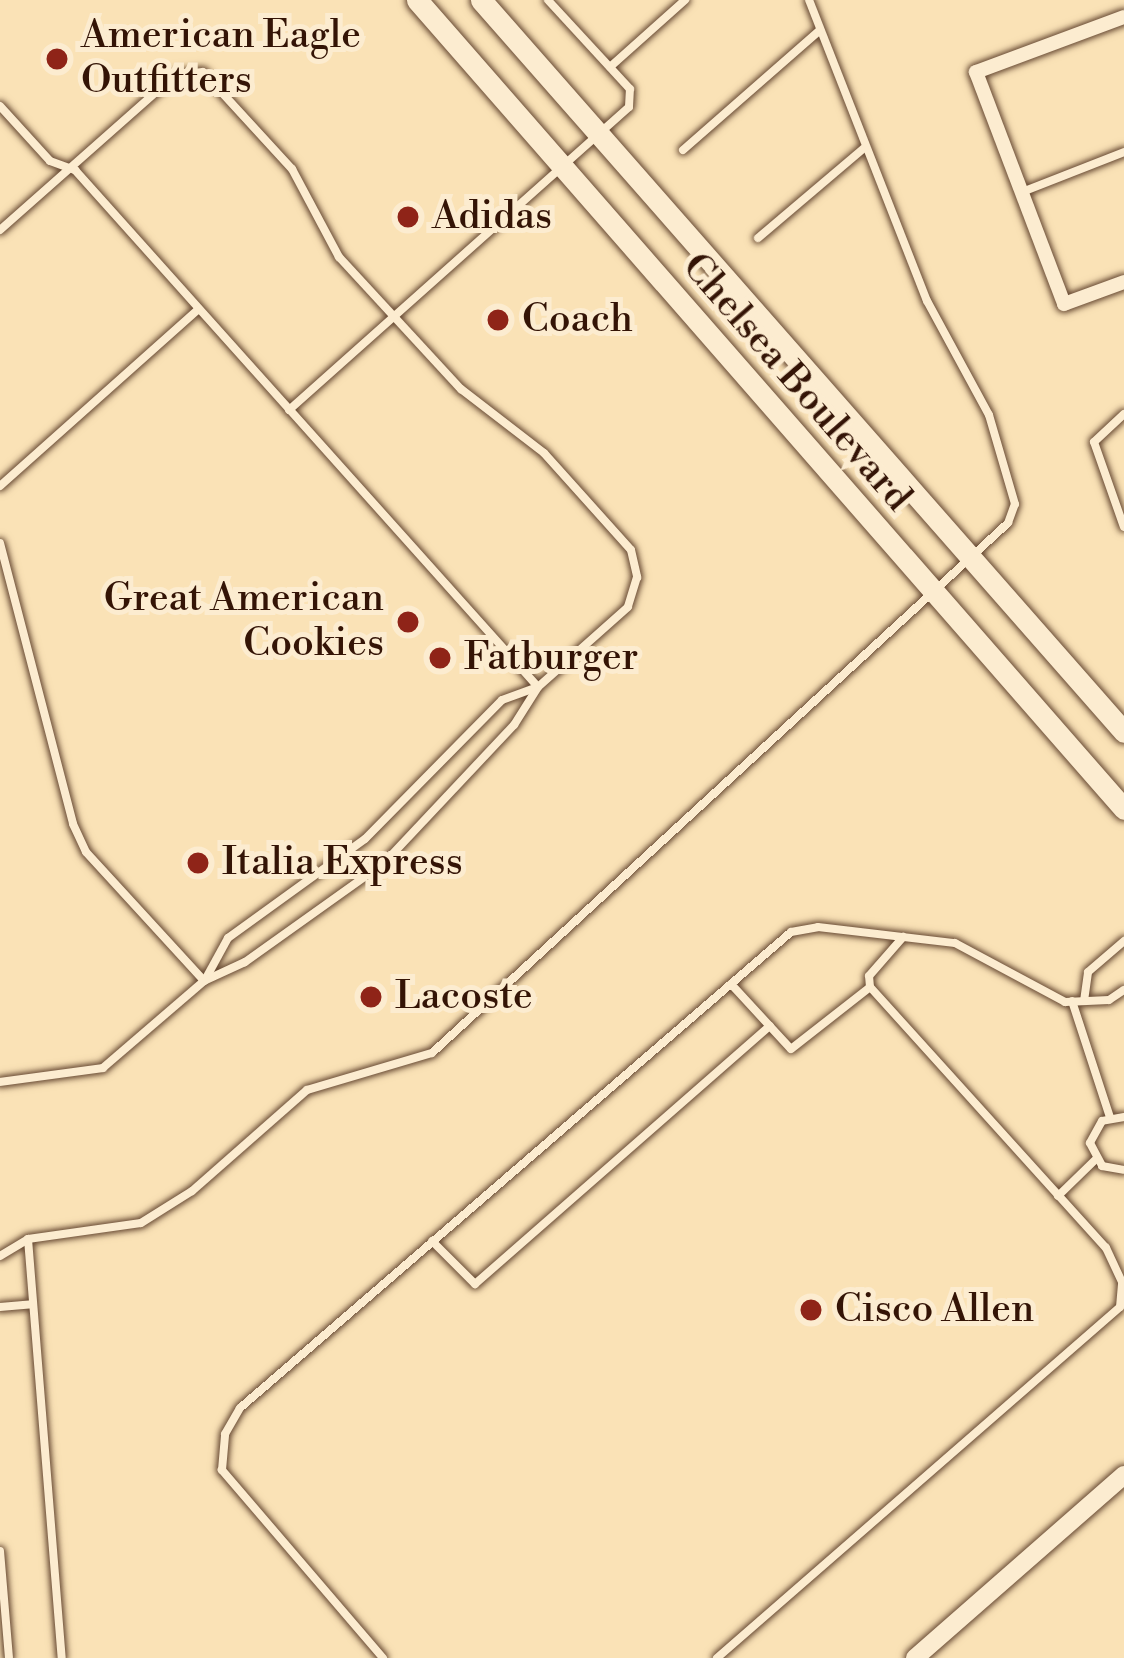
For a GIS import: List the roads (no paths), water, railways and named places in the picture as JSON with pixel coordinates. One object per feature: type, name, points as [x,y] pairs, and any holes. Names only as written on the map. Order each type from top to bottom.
[{"type":"main road","name":"Chelsea Boulevard","points":[[417,0],[1124,809]]},
{"type":"main road","name":"Chelsea Boulevard","points":[[481,0],[1124,732]]},
{"type":"street","points":[[1124,16],[976,72],[1064,304],[1124,282]]},
{"type":"street","points":[[915,1658],[1124,1475]]},
{"type":"lane","points":[[289,410],[597,137],[631,98],[610,67],[548,0]]},
{"type":"lane","points":[[610,67],[685,0]]},
{"type":"lane","points":[[0,1256],[28,1239],[141,1223],[192,1191],[308,1090],[432,1053],[972,560],[1016,504],[983,402],[945,341],[863,148],[809,0]]},
{"type":"lane","points":[[683,150],[820,29]]},
{"type":"lane","points":[[0,230],[75,170],[175,75],[203,72],[292,169],[339,257],[460,389],[544,453],[631,550],[637,577],[628,607],[538,687],[514,725],[384,862],[245,962],[204,981],[103,1068],[0,1082]]},
{"type":"lane","points":[[0,106],[50,161],[75,170],[538,687]]},
{"type":"lane","points":[[758,238],[863,148]]},
{"type":"lane","points":[[1022,192],[1124,152]]},
{"type":"lane","points":[[0,486],[199,309]]},
{"type":"lane","points":[[1124,414],[1094,442],[1124,527]]},
{"type":"lane","points":[[0,543],[73,824],[86,852],[204,981]]},
{"type":"lane","points":[[204,981],[228,938],[365,839],[502,700],[538,687]]},
{"type":"lane","points":[[382,1658],[222,1469],[225,1433],[240,1408],[791,932],[818,927],[955,943],[1072,1001],[1113,999],[1124,990]]},
{"type":"lane","points":[[717,1658],[1120,1306],[1122,1282],[1106,1248],[870,987],[868,976],[904,936]]},
{"type":"lane","points":[[1084,1001],[1088,972],[1124,941]]},
{"type":"lane","points":[[731,984],[791,1048],[870,987]]},
{"type":"lane","points":[[1072,1001],[1110,1117]]},
{"type":"lane","points":[[432,1241],[475,1284],[770,1027]]},
{"type":"lane","points":[[1096,1160],[1091,1135],[1110,1117],[1124,1117]]},
{"type":"lane","points":[[1058,1196],[1096,1160]]},
{"type":"lane","points":[[1096,1160],[1124,1170]]},
{"type":"lane","points":[[28,1239],[62,1658]]},
{"type":"lane","points":[[0,1306],[32,1304]]},
{"type":"lane","points":[[0,1551],[9,1658]]},
{"type":"place","name":"American Eagle Outfitters","points":[[57,59]]},
{"type":"place","name":"Adidas","points":[[408,217]]},
{"type":"place","name":"Coach","points":[[498,320]]},
{"type":"place","name":"Great American Cookies","points":[[408,622]]},
{"type":"place","name":"Fatburger","points":[[440,658]]},
{"type":"place","name":"Italia Express","points":[[198,863]]},
{"type":"place","name":"Lacoste","points":[[371,997]]},
{"type":"place","name":"Cisco Allen","points":[[811,1310]]}]
